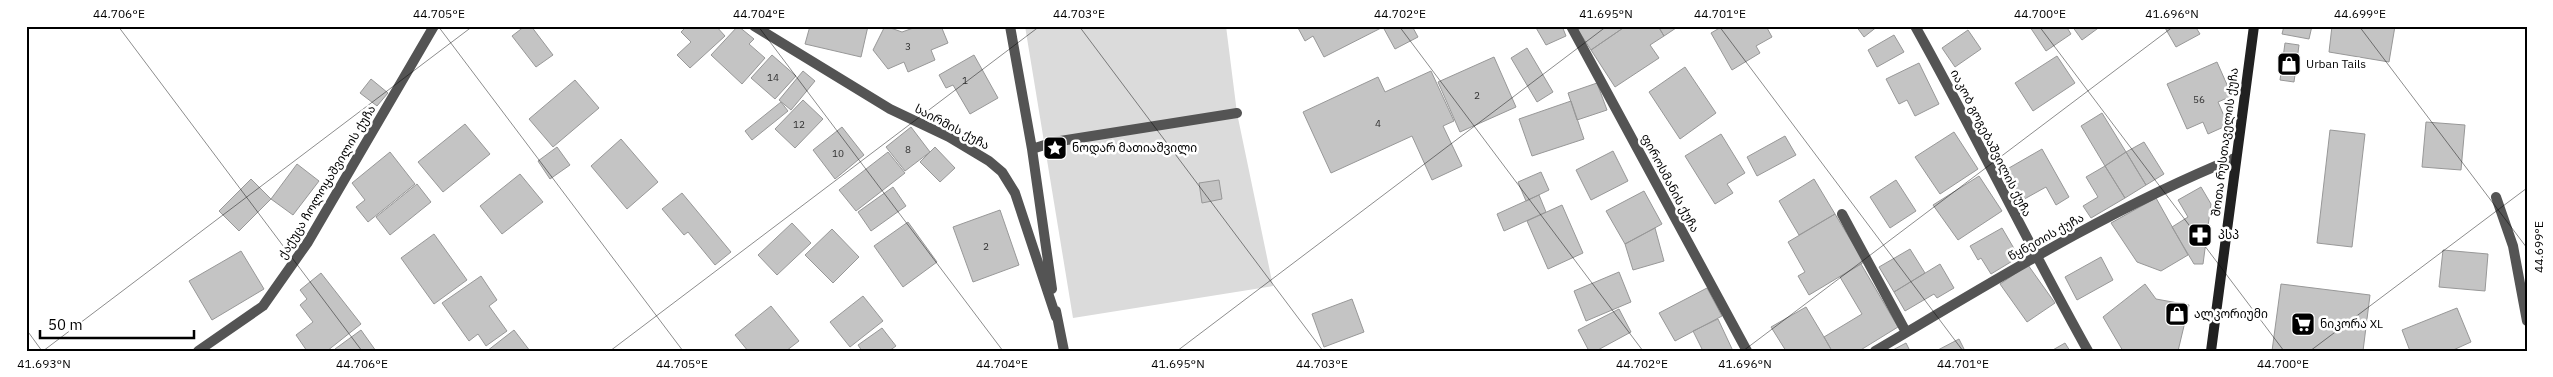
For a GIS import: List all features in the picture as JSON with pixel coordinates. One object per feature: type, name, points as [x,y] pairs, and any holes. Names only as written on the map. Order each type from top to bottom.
[{"type":"main road","name":"შოთა რუსთაველის ქუჩა","points":[[2211,351],[2235,158],[2254,26]]},
{"type":"street","name":"ქაქუცა ჩოლოყაშვილის ქუჩა","points":[[198,351],[263,306],[308,242],[434,26]]},
{"type":"street","name":"საირმის ქუჩა","points":[[754,26],[890,109],[949,137],[989,161],[1002,172],[1015,193],[1056,317]]},
{"type":"street","points":[[1010,26],[1032,149],[1056,317],[1064,351]]},
{"type":"street","name":"ფიროსმანის ქუჩა","points":[[1571,26],[1748,351]]},
{"type":"street","name":"იაკობ გოგებაშვილის ქუჩა","points":[[1915,26],[1950,90],[2035,257],[2088,351]]},
{"type":"street","points":[[1032,149],[1054,142],[1237,113]]},
{"type":"street","name":"წყნეთის ქუჩა","points":[[1875,351],[2035,257],[2174,182],[2235,158]]},
{"type":"street","points":[[2496,197],[2513,246],[2527,321]]},
{"type":"street","points":[[1842,214],[1906,332]]},
{"type":"shaded area","points":[[1025,26],[1226,26],[1237,113],[1273,286],[1073,318]]},
{"type":"building","points":[[525,26],[531,26],[553,55],[536,67],[512,36]]},
{"type":"building","points":[[687,26],[716,26],[725,36],[690,68],[677,55],[691,42],[681,32]]},
{"type":"building","points":[[738,26],[754,39],[749,44],[765,58],[742,84],[711,55]]},
{"type":"building","points":[[810,26],[868,26],[861,57],[805,44]]},
{"type":"building","points":[[885,26],[902,32],[919,26],[941,26],[948,43],[931,50],[935,60],[908,72],[904,62],[888,69],[873,50]]},
{"type":"building","points":[[1297,26],[1412,26],[1418,37],[1395,49],[1383,27],[1324,57],[1313,36],[1305,41]]},
{"type":"building","points":[[1535,26],[1562,26],[1566,36],[1546,45]]},
{"type":"building","points":[[1583,26],[1626,26],[1591,50],[1578,30]]},
{"type":"building","points":[[1626,26],[1658,26],[1664,36],[1650,45],[1659,58],[1615,87],[1591,50]]},
{"type":"building","points":[[1658,26],[1679,26],[1664,36]]},
{"type":"building","points":[[1723,26],[1745,26],[1746,28],[1750,26],[1766,26],[1772,37],[1756,46],[1760,53],[1732,70],[1711,33]]},
{"type":"building","points":[[1856,26],[1878,26],[1864,37]]},
{"type":"building","points":[[2066,26],[2071,34],[2046,51],[2030,27]]},
{"type":"building","points":[[2072,26],[2101,26],[2082,40]]},
{"type":"building","points":[[2164,26],[2195,26],[2200,34],[2176,47]]},
{"type":"building","points":[[2284,26],[2312,26],[2309,39],[2282,34]]},
{"type":"building","points":[[2332,26],[2395,26],[2389,62],[2329,52]]},
{"type":"building","points":[[1968,30],[1981,49],[1955,67],[1942,48]]},
{"type":"building","points":[[1894,35],[1904,52],[1877,67],[1868,50]]},
{"type":"building","points":[[2285,43],[2299,45],[2294,82],[2280,80]]},
{"type":"building","points":[[1527,48],[1553,92],[1537,102],[1511,58]]},
{"type":"building","points":[[772,55],[796,76],[775,99],[751,78]]},
{"type":"building","points":[[974,55],[998,98],[970,114],[953,85],[946,88],[939,75]]},
{"type":"building","points":[[2057,56],[2075,83],[2033,111],[2015,83]]},
{"type":"building","points":[[1494,57],[1516,107],[1460,132],[1438,82]]},
{"type":"building","points":[[2217,62],[2232,96],[2218,102],[2228,125],[2208,134],[2203,122],[2187,129],[2167,84]]},
{"type":"building","points":[[1919,63],[1939,104],[1915,116],[1907,100],[1899,104],[1886,79]]},
{"type":"building","points":[[1685,67],[1716,113],[1680,139],[1649,92]]},
{"type":"building","points":[[803,71],[815,81],[791,110],[779,100]]},
{"type":"building","points":[[1431,71],[1454,121],[1443,126],[1462,166],[1432,180],[1412,136],[1331,173],[1303,112],[1378,77],[1385,92]]},
{"type":"building","points":[[371,79],[388,93],[377,106],[360,93]]},
{"type":"building","points":[[575,80],[599,108],[553,147],[529,119]]},
{"type":"building","points":[[1597,83],[1607,110],[1577,120],[1568,93]]},
{"type":"building","points":[[803,100],[823,119],[795,148],[775,129]]},
{"type":"building","points":[[1571,101],[1584,139],[1532,156],[1519,119]]},
{"type":"building","points":[[781,102],[788,111],[752,140],[745,131]]},
{"type":"building","points":[[2102,113],[2126,152],[2105,166],[2081,126]]},
{"type":"building","points":[[2426,122],[2465,125],[2461,170],[2422,167]]},
{"type":"building","points":[[465,124],[490,154],[443,192],[418,162]]},
{"type":"building","points":[[842,127],[864,155],[835,179],[813,150]]},
{"type":"building","points":[[911,127],[930,152],[905,171],[886,147]]},
{"type":"building","points":[[2330,130],[2365,134],[2352,247],[2317,243]]},
{"type":"building","points":[[1954,132],[1978,169],[1940,194],[1915,157]]},
{"type":"building","points":[[1721,134],[1745,173],[1727,184],[1733,193],[1715,204],[1685,156]]},
{"type":"building","points":[[1785,136],[1796,155],[1757,176],[1747,157]]},
{"type":"building","points":[[621,139],[658,182],[627,209],[591,166]]},
{"type":"building","points":[[2144,142],[2164,174],[2146,185],[2126,152]]},
{"type":"building","points":[[557,147],[570,165],[550,179],[538,161]]},
{"type":"building","points":[[935,147],[955,168],[940,182],[920,162]]},
{"type":"building","points":[[2042,149],[2069,197],[2056,205],[2046,187],[2019,202],[2002,172]]},
{"type":"building","points":[[1613,151],[1628,181],[1591,200],[1576,170]]},
{"type":"building","points":[[390,152],[415,184],[368,222],[356,207],[365,200],[352,183]]},
{"type":"building","points":[[888,152],[905,173],[856,211],[839,190]]},
{"type":"building","points":[[2126,152],[2146,185],[2125,198],[2105,166]]},
{"type":"building","points":[[297,164],[319,181],[293,215],[271,199]]},
{"type":"building","points":[[2105,166],[2125,198],[2091,218],[2083,206],[2098,197],[2086,177]]},
{"type":"building","points":[[1541,172],[1549,190],[1526,201],[1518,182]]},
{"type":"building","points":[[520,174],[543,202],[502,234],[480,206]]},
{"type":"building","points":[[1979,176],[2002,211],[1958,240],[1933,205]]},
{"type":"building","points":[[251,179],[271,199],[239,231],[219,211]]},
{"type":"building","points":[[1814,179],[1835,214],[1799,235],[1779,201]]},
{"type":"building","points":[[1219,180],[1222,199],[1202,203],[1199,183]]},
{"type":"building","points":[[1896,180],[1916,211],[1890,228],[1870,197]]},
{"type":"building","points":[[417,184],[431,202],[390,235],[376,217]]},
{"type":"building","points":[[893,187],[906,206],[871,231],[858,212]]},
{"type":"building","points":[[2201,187],[2211,204],[2203,264],[2194,264],[2172,227],[2188,217],[2178,200]]},
{"type":"building","points":[[1644,191],[1662,224],[1625,244],[1606,211]]},
{"type":"building","points":[[682,193],[731,252],[715,265],[688,232],[684,235],[662,209]]},
{"type":"building","points":[[1539,195],[1546,212],[1504,231],[1497,214]]},
{"type":"building","points":[[2156,198],[2188,255],[2161,271],[2137,262],[2111,223]]},
{"type":"building","points":[[1562,205],[1583,253],[1548,269],[1527,221]]},
{"type":"building","points":[[1000,210],[1019,265],[973,282],[953,227]]},
{"type":"building","points":[[1835,214],[1864,262],[1809,295],[1798,276],[1805,272],[1788,242]]},
{"type":"building","points":[[908,222],[937,262],[903,287],[874,246]]},
{"type":"building","points":[[792,223],[811,243],[777,275],[758,255]]},
{"type":"building","points":[[1655,228],[1664,261],[1633,270],[1625,244]]},
{"type":"building","points":[[2002,228],[2019,257],[1991,274],[1981,258],[1978,260],[1970,246]]},
{"type":"building","points":[[832,229],[859,257],[833,283],[805,255]]},
{"type":"building","points":[[434,234],[467,280],[434,304],[401,258]]},
{"type":"building","points":[[1910,249],[1925,273],[1894,292],[1879,267]]},
{"type":"building","points":[[2443,250],[2488,254],[2485,291],[2439,287]]},
{"type":"building","points":[[241,251],[264,289],[212,320],[189,281]]},
{"type":"building","points":[[2101,257],[2113,280],[2077,300],[2065,277]]},
{"type":"building","points":[[1861,264],[1898,327],[1859,351],[1832,351],[1824,337],[1862,314],[1840,277]]},
{"type":"building","points":[[1940,264],[1954,288],[1937,298],[1934,294],[1905,311],[1894,292]]},
{"type":"building","points":[[2028,265],[2055,303],[2027,322],[2000,284]]},
{"type":"building","points":[[1619,272],[1631,302],[1586,321],[1574,291]]},
{"type":"building","points":[[321,273],[361,324],[327,351],[307,351],[296,335],[313,322],[300,305],[307,299],[300,290]]},
{"type":"building","points":[[481,276],[497,300],[489,306],[507,331],[486,346],[478,334],[469,341],[442,303]]},
{"type":"building","points":[[2145,284],[2156,299],[2189,305],[2178,351],[2123,351],[2103,317]]},
{"type":"building","points":[[2281,284],[2370,295],[2363,351],[2272,351]]},
{"type":"building","points":[[1707,288],[1722,316],[1675,341],[1659,313]]},
{"type":"building","points":[[863,296],[883,321],[850,347],[830,322]]},
{"type":"building","points":[[1352,299],[1364,332],[1324,347],[1312,314]]},
{"type":"building","points":[[771,306],[799,341],[786,351],[748,351],[735,335]]},
{"type":"building","points":[[1806,307],[1832,351],[1786,351],[1771,327]]},
{"type":"building","points":[[2457,308],[2471,342],[2451,351],[2410,351],[2402,330]]},
{"type":"building","points":[[1619,309],[1631,332],[1596,351],[1589,351],[1578,330]]},
{"type":"building","points":[[1718,319],[1733,351],[1703,351],[1693,331]]},
{"type":"building","points":[[882,328],[896,346],[889,351],[862,351],[858,345]]},
{"type":"building","points":[[361,330],[376,351],[336,351],[335,349]]},
{"type":"building","points":[[514,330],[530,351],[487,351]]},
{"type":"building","points":[[1959,339],[1965,351],[1936,351]]},
{"type":"building","points":[[1906,343],[1910,351],[1891,351]]},
{"type":"building","points":[[2065,343],[2070,351],[2051,351]]},
{"type":"place","name":"Urban Tails","points":[[2289,64]]},
{"type":"place","name":"ნოდარ მათიაშვილი","points":[[1055,148]]},
{"type":"place","name":"პსპ","points":[[2200,235]]},
{"type":"place","name":"ალკორიუმი","points":[[2177,314]]},
{"type":"place","name":"ნიკორა XL","points":[[2303,324]]}]
